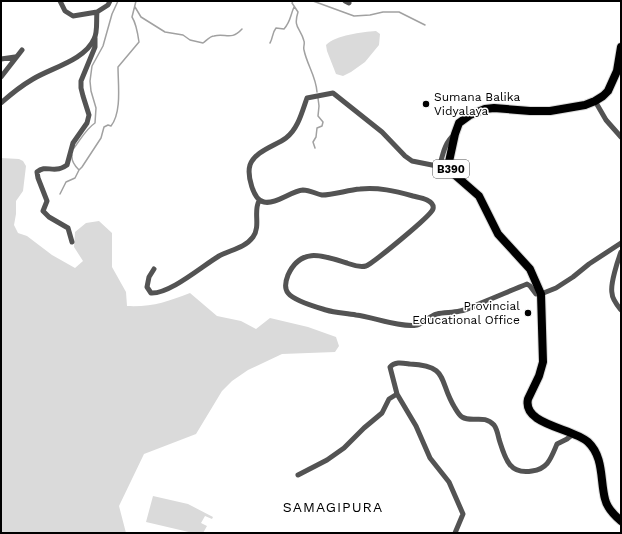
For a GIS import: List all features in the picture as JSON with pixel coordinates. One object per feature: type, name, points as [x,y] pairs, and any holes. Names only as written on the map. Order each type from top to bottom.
[{"type":"main road","name":"B390","points":[[621,47],[617,71],[608,90],[603,96],[585,105],[550,111],[494,108],[485,109],[470,115],[459,123],[449,162],[455,175],[479,196],[498,234],[530,269],[540,293],[543,362],[539,376],[528,399],[529,411],[537,418],[582,437],[593,448],[599,460],[606,504],[621,521]]},
{"type":"street","points":[[60,1],[65,11],[73,16],[97,12],[108,5],[110,1]]},
{"type":"street","points":[[72,242],[68,228],[43,211],[47,201],[37,172],[45,168],[58,170],[67,165],[72,143],[87,123],[89,115],[82,92],[81,81],[95,47],[97,12]]},
{"type":"street","points":[[1,103],[18,88],[34,78],[65,64],[83,52],[92,44],[95,38]]},
{"type":"street","points":[[1,77],[22,50]]},
{"type":"street","points":[[1,59],[15,58]]},
{"type":"street","points":[[455,134],[450,138],[444,147],[440,165],[437,166],[412,161],[405,156],[382,132],[333,92],[307,98],[299,120],[287,137],[257,155],[249,167],[250,178],[255,195],[259,201],[266,203],[272,202],[304,190],[322,195],[375,188],[394,191],[429,201],[433,205],[433,209],[429,215],[368,265],[358,266],[321,255],[307,256],[300,259],[293,266],[287,276],[286,289],[288,294],[299,301],[328,311],[414,325],[420,324],[436,314],[460,311],[527,284],[536,294],[556,288],[621,243]]},
{"type":"street","points":[[595,101],[606,120],[621,137]]},
{"type":"street","points":[[154,269],[149,277],[147,287],[151,292],[155,293],[164,290],[195,273],[218,257],[247,244],[254,236],[256,228],[256,205],[259,201]]},
{"type":"street","points":[[621,252],[614,273],[611,292],[621,310]]},
{"type":"street","points":[[455,533],[463,514],[449,482],[430,458],[416,426],[397,394],[394,378],[390,370],[390,367],[393,364],[420,364],[433,368],[441,375],[449,398],[461,417],[466,419],[486,420],[494,425],[510,466],[517,470],[525,472],[538,470],[547,465],[557,444],[573,434]]},
{"type":"street","points":[[298,475],[327,460],[344,448],[382,413],[389,399],[397,394]]},
{"type":"shaded area","points":[[376,31],[380,34],[379,45],[365,62],[343,76],[336,74],[326,45],[343,36]]},
{"type":"shaded area","points":[[1,158],[19,159],[23,161],[26,166],[23,191],[16,201],[14,225],[18,233],[27,236],[52,255],[75,268],[83,261],[74,247],[75,232],[86,223],[99,221],[112,233],[112,267],[126,292],[127,306],[144,306],[159,303],[190,293],[217,316],[241,321],[256,329],[270,318],[308,327],[336,337],[339,346],[335,352],[282,354],[248,370],[232,381],[222,391],[196,434],[144,454],[119,506],[126,533],[1,533]]},
{"type":"shaded area","points":[[153,496],[188,504],[213,517],[212,519],[205,516],[201,523],[207,526],[203,533],[193,533],[146,522]]},
{"type":"waterway","points":[[74,148],[86,131],[95,123],[96,108],[90,81],[92,66],[103,46],[112,14],[118,1]]},
{"type":"waterway","points":[[79,170],[101,138],[104,127],[108,125],[111,126],[117,113],[119,98],[118,67],[139,42],[136,26],[132,17],[136,1]]},
{"type":"waterway","points":[[293,1],[292,3],[298,12],[296,21],[297,25],[304,41],[305,55],[315,81],[317,92]]},
{"type":"waterway","points":[[313,1],[354,16],[383,12],[399,12],[425,25]]},
{"type":"waterway","points":[[135,7],[141,17],[165,32],[183,35],[190,40],[203,43],[213,36],[235,35],[242,29]]},
{"type":"waterway","points":[[270,43],[276,28],[284,29],[289,21],[294,7]]},
{"type":"waterway","points":[[315,148],[313,142],[316,137],[317,128],[322,126],[323,122],[318,116],[318,98]]},
{"type":"waterway","points":[[60,194],[66,182],[75,178],[79,170],[73,161],[72,155]]},
{"type":"place","name":"Sumana Balika Vidyalaya","points":[[426,104]]},
{"type":"place","name":"Provincial Educational Office","points":[[528,313]]},
{"type":"district","name":"SAMAGIPURA","points":[[333,507]]}]
